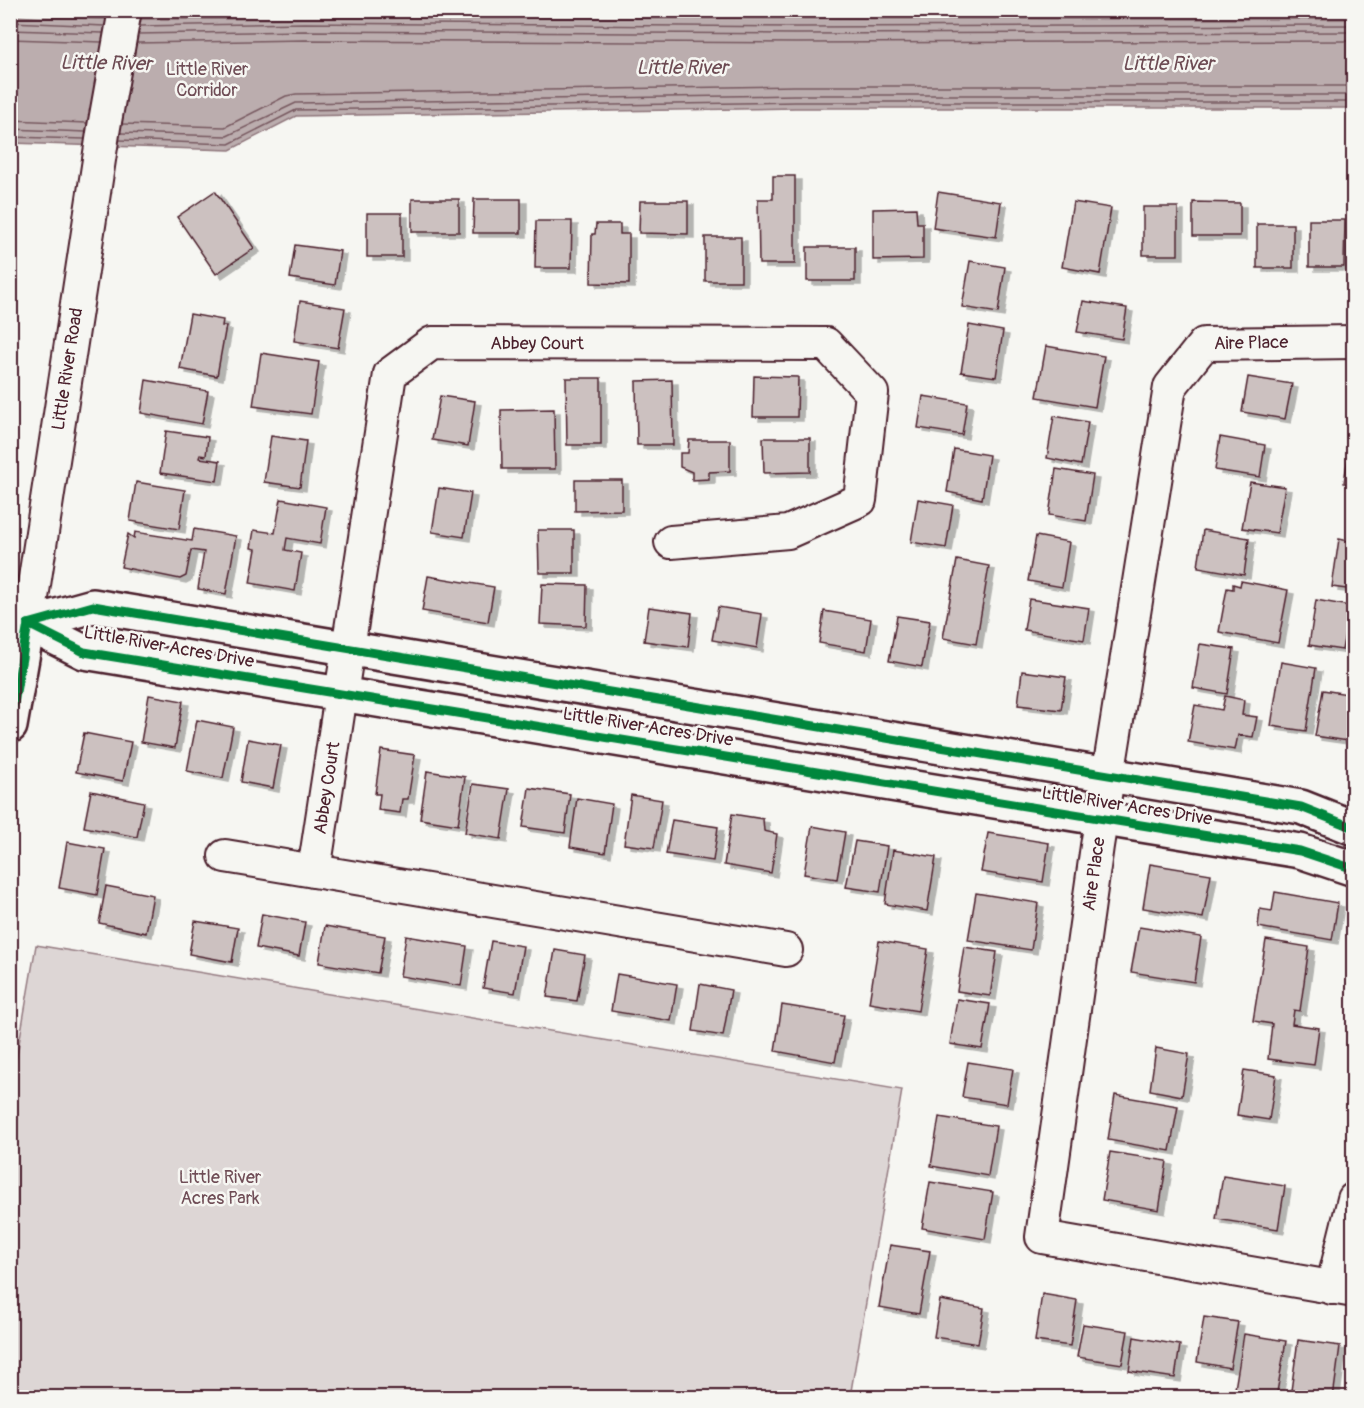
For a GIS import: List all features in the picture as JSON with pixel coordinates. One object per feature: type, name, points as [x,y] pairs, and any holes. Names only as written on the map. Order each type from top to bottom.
[{"type":"street","name":"Little River Road","points":[[10,726],[19,624],[124,10]]},
{"type":"street","name":"Aire Place","points":[[1353,342],[1204,344],[1170,387],[1102,818],[1042,1237],[1342,1289],[1353,1199]]},
{"type":"street","name":"Abbey Court","points":[[314,871],[390,374],[432,343],[826,344],[872,393],[860,500],[788,532],[671,542]]},
{"type":"street","name":"Little River Acres Drive","points":[[19,624],[93,606],[349,650],[1109,773],[1300,807],[1353,828]]},
{"type":"street","name":"Little River Acres Drive","points":[[19,624],[84,652],[1300,851],[1353,869]]},
{"type":"street","points":[[225,856],[786,950]]},
{"type":"green space","name":"Little River Acres Park","points":[[36,945],[902,1090],[850,1397],[11,1397],[11,1090]]},
{"type":"water","name":"Little River Corridor","points":[[11,16],[150,19],[1353,19],[1353,108],[795,108],[296,116],[230,150],[11,143]]},
{"type":"building","points":[[773,176],[795,176],[795,264],[759,264],[758,199],[773,199]]},
{"type":"building","points":[[215,191],[254,248],[216,274],[177,217]]},
{"type":"building","points":[[938,192],[1001,202],[996,237],[933,228]]},
{"type":"building","points":[[412,199],[459,199],[459,232],[412,232]]},
{"type":"building","points":[[474,199],[521,199],[521,233],[473,233]]},
{"type":"building","points":[[640,201],[688,201],[688,234],[639,233]]},
{"type":"building","points":[[1073,202],[1111,208],[1100,274],[1062,267]]},
{"type":"building","points":[[1193,202],[1240,203],[1240,236],[1193,236]]},
{"type":"building","points":[[1143,207],[1178,207],[1178,255],[1143,255]]},
{"type":"building","points":[[916,208],[917,223],[923,223],[923,259],[873,260],[873,209]]},
{"type":"building","points":[[367,213],[402,213],[402,257],[367,257]]},
{"type":"building","points":[[1309,220],[1345,220],[1344,267],[1309,267]]},
{"type":"building","points":[[536,221],[572,221],[571,268],[535,268]]},
{"type":"building","points":[[596,224],[620,224],[620,234],[629,234],[629,284],[591,283],[592,234],[595,234]]},
{"type":"building","points":[[1257,224],[1293,224],[1293,268],[1257,268]]},
{"type":"building","points":[[705,237],[741,237],[741,281],[705,281]]},
{"type":"building","points":[[295,245],[340,251],[335,285],[290,278]]},
{"type":"building","points":[[807,247],[855,247],[855,281],[807,281]]},
{"type":"building","points":[[970,261],[1005,267],[998,313],[962,307]]},
{"type":"building","points":[[300,301],[345,308],[338,348],[294,341]]},
{"type":"building","points":[[1083,301],[1127,308],[1122,339],[1077,332]]},
{"type":"building","points":[[190,314],[223,320],[222,326],[226,326],[217,376],[180,369]]},
{"type":"building","points":[[969,325],[1003,331],[996,377],[961,372]]},
{"type":"building","points":[[1046,346],[1104,356],[1095,407],[1037,397]]},
{"type":"building","points":[[261,353],[319,362],[311,414],[253,406]]},
{"type":"building","points":[[754,376],[798,377],[797,417],[753,417]]},
{"type":"building","points":[[1248,377],[1292,384],[1285,419],[1242,412]]},
{"type":"building","points":[[566,378],[601,378],[601,445],[567,445]]},
{"type":"building","points":[[146,380],[208,391],[202,424],[141,413]]},
{"type":"building","points":[[672,380],[673,445],[637,445],[636,381]]},
{"type":"building","points":[[440,396],[475,401],[468,446],[432,440]]},
{"type":"building","points":[[923,396],[967,403],[962,435],[918,428]]},
{"type":"building","points":[[554,409],[555,469],[502,469],[501,410]]},
{"type":"building","points":[[1054,416],[1088,422],[1081,465],[1047,458]]},
{"type":"building","points":[[166,431],[208,437],[206,456],[200,455],[199,458],[220,461],[217,481],[160,473]]},
{"type":"building","points":[[271,436],[306,441],[300,487],[264,482]]},
{"type":"building","points":[[1351,436],[1354,436],[1354,485],[1344,483]]},
{"type":"building","points":[[1220,437],[1265,445],[1260,477],[1215,470]]},
{"type":"building","points":[[763,438],[810,438],[810,472],[764,473]]},
{"type":"building","points":[[689,440],[730,440],[730,471],[709,472],[709,479],[692,480],[692,472],[680,467],[680,453],[688,453]]},
{"type":"building","points":[[954,449],[989,455],[982,499],[947,492]]},
{"type":"building","points":[[1056,469],[1093,475],[1086,521],[1049,515]]},
{"type":"building","points":[[575,480],[622,480],[622,510],[575,511]]},
{"type":"building","points":[[136,482],[185,490],[179,529],[130,521]]},
{"type":"building","points":[[1250,482],[1285,487],[1277,533],[1242,528]]},
{"type":"building","points":[[439,488],[471,493],[464,537],[432,532]]},
{"type":"building","points":[[281,499],[326,507],[320,544],[287,538],[285,550],[301,553],[295,591],[250,583],[256,549],[251,548],[254,530],[275,533]]},
{"type":"building","points":[[918,499],[953,505],[946,548],[911,542]]},
{"type":"building","points":[[194,529],[236,536],[226,594],[198,589],[204,552],[191,550],[186,576],[180,579],[121,567],[128,534],[134,538],[135,532],[192,541]]},
{"type":"building","points":[[538,530],[574,530],[574,573],[539,573]]},
{"type":"building","points":[[1203,530],[1249,538],[1244,575],[1198,567]]},
{"type":"building","points":[[1036,536],[1069,542],[1062,587],[1028,581]]},
{"type":"building","points":[[1339,539],[1354,542],[1354,590],[1332,587]]},
{"type":"building","points":[[957,560],[989,566],[976,644],[943,638]]},
{"type":"building","points":[[428,576],[494,587],[488,622],[422,611]]},
{"type":"building","points":[[1241,581],[1288,590],[1278,643],[1219,632],[1227,588],[1233,589],[1233,584],[1240,586]]},
{"type":"building","points":[[542,584],[587,585],[586,626],[540,624]]},
{"type":"building","points":[[1029,599],[1089,608],[1084,640],[1024,630]]},
{"type":"building","points":[[1316,600],[1350,606],[1342,650],[1309,645]]},
{"type":"building","points":[[649,607],[692,613],[688,647],[644,641]]},
{"type":"building","points":[[718,607],[762,614],[757,648],[712,640]]},
{"type":"building","points":[[824,611],[871,619],[866,651],[819,643]]},
{"type":"building","points":[[897,616],[930,621],[922,667],[889,661]]},
{"type":"building","points":[[1200,644],[1234,649],[1227,694],[1193,688]]},
{"type":"building","points":[[1281,662],[1316,668],[1306,731],[1271,726]]},
{"type":"building","points":[[1022,671],[1066,677],[1061,710],[1018,705]]},
{"type":"building","points":[[1323,690],[1354,695],[1348,741],[1315,736]]},
{"type":"building","points":[[149,695],[183,701],[175,748],[141,742]]},
{"type":"building","points":[[1225,696],[1244,700],[1242,715],[1257,717],[1253,737],[1238,735],[1235,750],[1188,742],[1195,705],[1222,710]]},
{"type":"building","points":[[197,720],[233,727],[223,778],[187,771]]},
{"type":"building","points":[[84,733],[131,742],[123,781],[76,772]]},
{"type":"building","points":[[248,739],[281,745],[273,788],[241,782]]},
{"type":"building","points":[[381,750],[415,755],[408,799],[402,799],[400,813],[378,810],[380,794],[375,794]]},
{"type":"building","points":[[427,771],[465,777],[458,825],[420,819]]},
{"type":"building","points":[[473,784],[509,789],[501,839],[465,833]]},
{"type":"building","points":[[529,788],[570,794],[565,833],[523,827]]},
{"type":"building","points":[[91,791],[144,802],[137,837],[84,827]]},
{"type":"building","points":[[631,795],[662,800],[654,848],[624,844]]},
{"type":"building","points":[[577,798],[612,804],[605,853],[570,847]]},
{"type":"building","points":[[732,814],[763,819],[764,831],[777,834],[771,873],[724,865]]},
{"type":"building","points":[[672,820],[718,827],[713,861],[666,854]]},
{"type":"building","points":[[812,826],[845,832],[837,879],[804,874]]},
{"type":"building","points":[[988,833],[1049,843],[1043,882],[981,872]]},
{"type":"building","points":[[855,841],[887,846],[880,892],[846,887]]},
{"type":"building","points":[[67,842],[105,849],[97,895],[59,888]]},
{"type":"building","points":[[893,850],[936,857],[927,911],[885,904]]},
{"type":"building","points":[[1150,864],[1211,874],[1203,918],[1143,908]]},
{"type":"building","points":[[106,886],[153,895],[146,933],[99,923]]},
{"type":"building","points":[[1275,892],[1338,903],[1332,940],[1258,927],[1260,909],[1272,911]]},
{"type":"building","points":[[976,893],[1038,903],[1031,950],[968,940]]},
{"type":"building","points":[[262,914],[305,922],[299,956],[256,948]]},
{"type":"building","points":[[195,921],[238,928],[232,962],[189,954]]},
{"type":"building","points":[[325,926],[385,936],[378,973],[319,963]]},
{"type":"building","points":[[1139,927],[1201,937],[1194,982],[1131,972]]},
{"type":"building","points":[[406,936],[467,946],[461,986],[400,976]]},
{"type":"building","points":[[1266,940],[1309,947],[1300,1011],[1294,1010],[1292,1024],[1319,1028],[1314,1065],[1268,1059],[1272,1024],[1253,1021]]},
{"type":"building","points":[[491,941],[523,946],[515,993],[483,988]]},
{"type":"building","points":[[879,941],[928,949],[918,1011],[869,1003]]},
{"type":"building","points":[[964,947],[997,952],[990,996],[957,991]]},
{"type":"building","points":[[555,950],[585,955],[577,1001],[547,997]]},
{"type":"building","points":[[617,974],[677,984],[671,1021],[611,1011]]},
{"type":"building","points":[[700,984],[731,990],[723,1036],[693,1031]]},
{"type":"building","points":[[957,999],[990,1004],[982,1049],[950,1044]]},
{"type":"building","points":[[782,1005],[844,1015],[835,1062],[775,1051]]},
{"type":"building","points":[[1156,1048],[1189,1054],[1182,1096],[1150,1090]]},
{"type":"building","points":[[968,1062],[1013,1069],[1007,1104],[962,1097]]},
{"type":"building","points":[[1244,1070],[1276,1075],[1269,1120],[1237,1115]]},
{"type":"building","points":[[1115,1095],[1178,1106],[1170,1151],[1108,1140]]},
{"type":"building","points":[[939,1117],[996,1126],[988,1176],[931,1166]]},
{"type":"building","points":[[1110,1152],[1167,1161],[1159,1210],[1102,1200]]},
{"type":"building","points":[[1223,1176],[1285,1186],[1278,1229],[1216,1219]]},
{"type":"building","points":[[930,1182],[993,1192],[985,1239],[922,1228]]},
{"type":"building","points":[[890,1245],[930,1251],[919,1314],[879,1307]]},
{"type":"building","points":[[1042,1294],[1077,1300],[1070,1346],[1035,1341]]},
{"type":"building","points":[[940,1300],[984,1308],[978,1344],[934,1337]]},
{"type":"building","points":[[1204,1317],[1238,1322],[1230,1368],[1197,1362]]},
{"type":"building","points":[[1083,1324],[1128,1331],[1122,1364],[1077,1357]]},
{"type":"building","points":[[1244,1334],[1286,1341],[1276,1398],[1234,1395]]},
{"type":"building","points":[[1134,1337],[1180,1345],[1175,1378],[1129,1371]]},
{"type":"building","points":[[1298,1340],[1340,1346],[1333,1398],[1290,1398]]},
{"type":"cycle path","points":[[28,624],[93,606],[1301,807],[1354,828]]},
{"type":"cycle path","points":[[28,624],[84,652],[1300,851],[1354,869]]},
{"type":"cycle path","points":[[10,726],[28,624]]},
{"type":"water label","name":"Little River","points":[[106,63]]},
{"type":"water label","name":"Little River","points":[[1168,63]]},
{"type":"water label","name":"Little River","points":[[682,67]]}]
